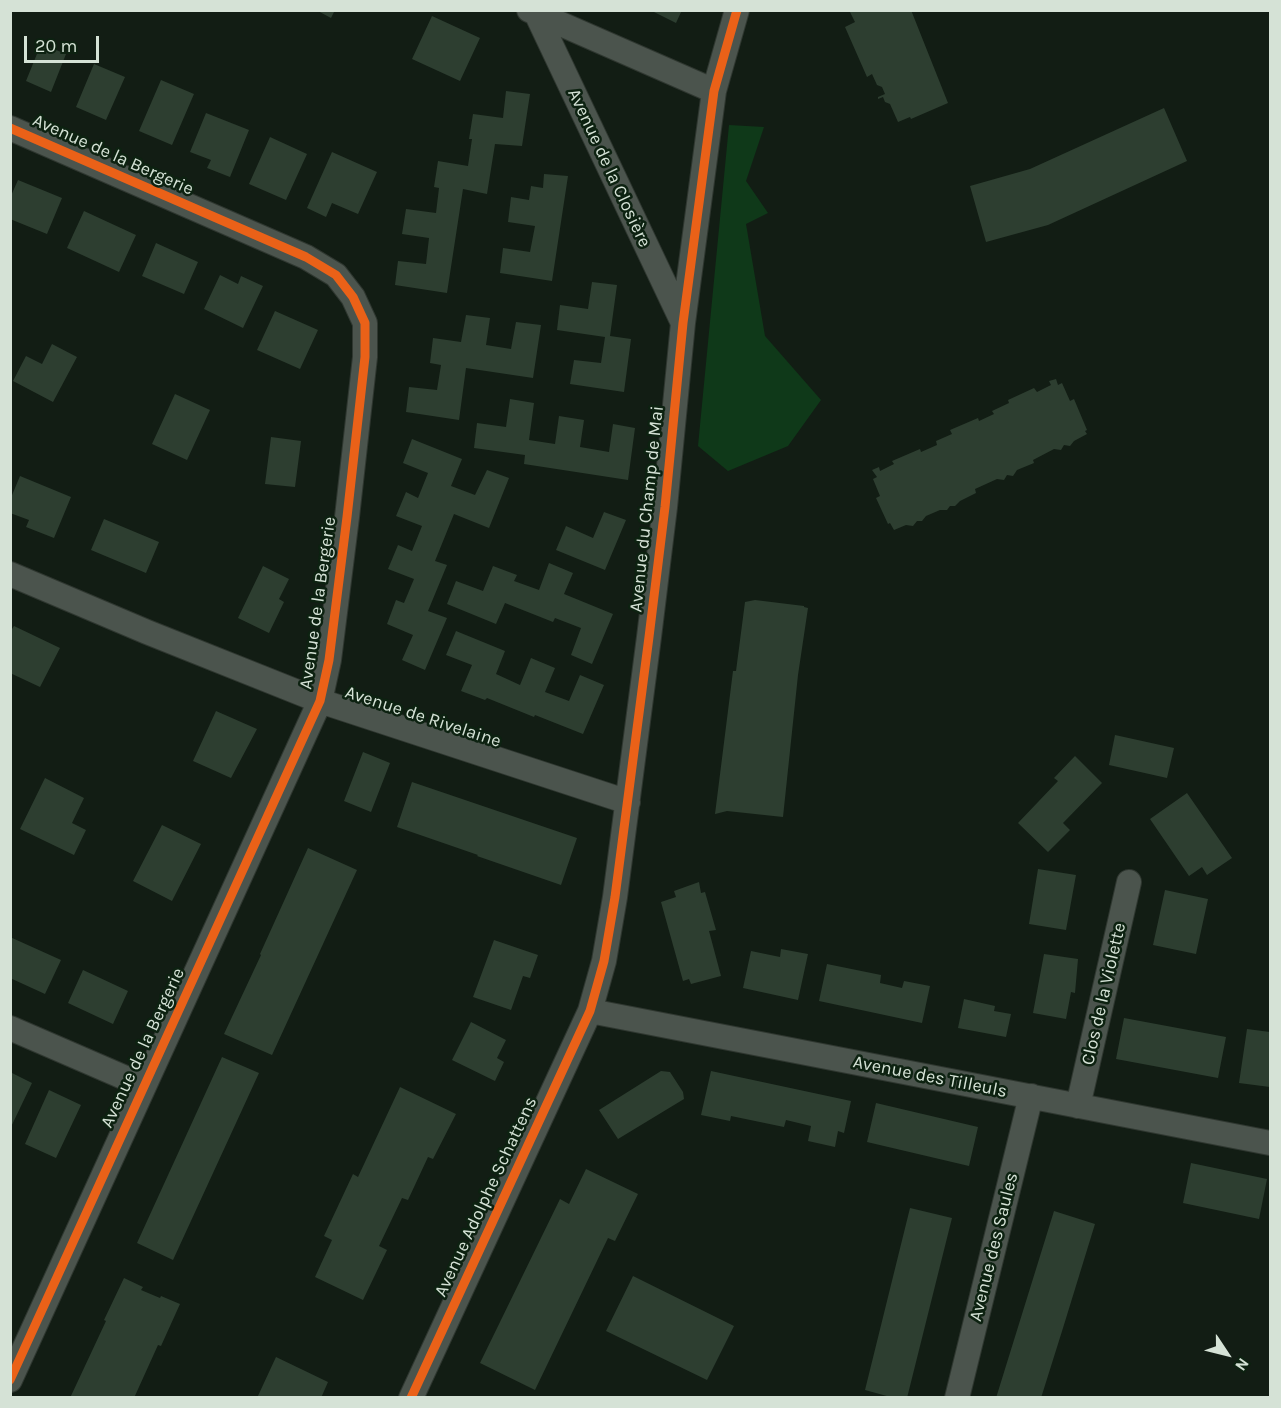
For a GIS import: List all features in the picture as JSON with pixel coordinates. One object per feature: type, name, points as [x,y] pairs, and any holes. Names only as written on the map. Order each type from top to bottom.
[{"type":"street","name":"Avenue du Champ de Mai","points":[[590,1011],[604,961],[628,802],[665,507],[683,323],[714,91],[737,10]]},
{"type":"street","name":"Avenue de la Closière","points":[[532,12],[714,91]]},
{"type":"street","name":"Avenue de la Closière","points":[[532,12],[683,323]]},
{"type":"street","name":"Avenue de la Bergerie","points":[[10,128],[306,257],[336,275],[353,297],[365,323],[365,357],[347,517],[329,660],[320,701],[10,1380]]},
{"type":"street","name":"Avenue de Rivelaine","points":[[10,574],[320,701],[628,802]]},
{"type":"street","name":"Clos de la Violette","points":[[1078,1106],[1129,882]]},
{"type":"street","name":"Avenue des Tilleuls","points":[[590,1011],[1270,1143]]},
{"type":"street","name":"Avenue Adolphe Schattens","points":[[411,1398],[590,1011]]},
{"type":"street","points":[[10,1028],[144,1086]]},
{"type":"street","name":"Avenue des Saules","points":[[957,1398],[1031,1096]]},
{"type":"green space","points":[[729,125],[764,127],[746,181],[768,213],[746,224],[765,336],[821,400],[788,446],[728,471],[698,446]]},
{"type":"building","points":[[316,10],[335,10],[331,18]]},
{"type":"building","points":[[650,10],[682,10],[676,23]]},
{"type":"building","points":[[851,10],[911,10],[948,103],[911,119],[910,117],[898,122],[890,104],[885,102],[883,97],[878,99],[885,94],[882,87],[877,85],[872,74],[867,77],[845,27],[855,22]]},
{"type":"building","points":[[432,16],[480,38],[460,81],[412,59]]},
{"type":"building","points":[[41,44],[66,54],[51,92],[26,81]]},
{"type":"building","points":[[94,64],[125,77],[106,120],[76,107]]},
{"type":"building","points":[[161,80],[194,94],[172,145],[139,131]]},
{"type":"building","points":[[506,91],[530,94],[522,146],[495,144],[487,194],[463,189],[447,293],[395,285],[398,261],[426,264],[429,238],[402,234],[406,209],[436,213],[439,188],[434,187],[438,161],[468,166],[473,114],[503,118]]},
{"type":"building","points":[[1164,108],[1187,161],[1048,225],[986,242],[970,186],[1030,169]]},
{"type":"building","points":[[206,113],[249,130],[230,177],[207,168],[211,160],[190,152]]},
{"type":"building","points":[[270,137],[307,154],[286,200],[249,184]]},
{"type":"building","points":[[332,152],[377,172],[358,214],[332,203],[326,217],[307,208]]},
{"type":"building","points":[[544,174],[568,176],[552,281],[500,273],[503,248],[530,252],[535,226],[508,222],[511,197],[529,200],[531,186],[543,188]]},
{"type":"building","points":[[18,180],[62,198],[47,234],[10,219],[10,198]]},
{"type":"building","points":[[84,211],[136,235],[119,272],[67,248]]},
{"type":"building","points":[[156,243],[198,262],[184,294],[142,276]]},
{"type":"building","points":[[220,275],[238,284],[241,276],[263,286],[243,328],[204,309]]},
{"type":"building","points":[[592,282],[617,285],[610,336],[631,339],[624,392],[570,384],[574,360],[601,363],[605,337],[557,330],[560,305],[588,309]]},
{"type":"building","points":[[275,311],[318,330],[300,369],[257,350]]},
{"type":"building","points":[[466,315],[490,318],[486,345],[511,349],[516,322],[541,325],[533,378],[466,368],[459,420],[406,412],[409,387],[437,390],[441,365],[430,363],[433,338],[461,342]]},
{"type":"building","points":[[52,344],[77,357],[53,402],[13,381],[26,356],[42,364]]},
{"type":"building","points":[[1056,379],[1058,385],[1062,383],[1070,401],[1074,399],[1087,434],[1070,446],[1064,445],[1061,450],[1054,449],[1033,460],[1034,463],[1017,470],[1013,476],[1007,475],[1004,480],[997,479],[975,489],[976,493],[955,506],[926,516],[913,526],[906,525],[894,530],[890,523],[888,524],[876,498],[880,496],[873,479],[877,477],[872,470],[879,467],[880,471],[894,464],[892,461],[920,449],[921,452],[937,445],[936,441],[952,434],[950,430],[994,414],[992,411],[1009,403],[1008,400],[1034,388],[1037,392],[1051,385],[1049,381]]},
{"type":"building","points":[[175,394],[210,410],[187,460],[152,444]]},
{"type":"building","points":[[510,399],[534,403],[529,440],[555,444],[559,416],[584,420],[580,447],[609,452],[613,424],[635,428],[628,480],[524,464],[525,455],[474,448],[477,423],[506,427]]},
{"type":"building","points":[[271,437],[301,441],[295,487],[265,484]]},
{"type":"building","points":[[412,439],[462,459],[451,486],[475,495],[487,470],[509,478],[489,528],[454,514],[435,561],[447,565],[428,611],[447,618],[425,670],[402,660],[413,635],[387,624],[396,600],[404,603],[414,579],[388,569],[398,545],[412,551],[422,526],[396,516],[406,492],[418,498],[428,473],[403,463]]},
{"type":"building","points":[[20,476],[71,497],[54,538],[26,527],[29,520],[10,513],[10,500]]},
{"type":"building","points":[[604,512],[626,520],[605,570],[556,550],[566,526],[593,538]]},
{"type":"building","points":[[104,519],[159,542],[146,573],[91,550]]},
{"type":"building","points":[[549,563],[573,573],[564,594],[613,614],[592,664],[571,655],[581,628],[555,618],[553,622],[505,603],[496,624],[447,604],[456,581],[483,591],[493,566],[517,575],[514,581],[539,590]]},
{"type":"building","points":[[263,566],[289,579],[279,599],[284,602],[269,633],[238,618]]},
{"type":"building","points":[[755,600],[808,608],[798,675],[783,817],[727,811],[715,814],[733,671],[736,671],[745,602]]},
{"type":"building","points":[[14,626],[60,648],[40,687],[10,673],[10,632]]},
{"type":"building","points":[[456,631],[505,651],[496,674],[520,685],[531,658],[555,668],[545,692],[569,701],[580,675],[604,685],[583,734],[487,698],[485,700],[461,691],[472,665],[446,655]]},
{"type":"building","points":[[216,711],[257,729],[231,778],[193,761]]},
{"type":"building","points":[[1115,735],[1174,748],[1167,778],[1109,765]]},
{"type":"building","points":[[363,752],[390,763],[371,812],[344,801]]},
{"type":"building","points":[[1075,756],[1102,783],[1063,823],[1070,830],[1048,852],[1018,823],[1058,781],[1054,778]]},
{"type":"building","points":[[45,778],[84,798],[72,823],[86,830],[74,855],[20,829]]},
{"type":"building","points":[[412,782],[577,838],[561,885],[397,827]]},
{"type":"building","points":[[1187,793],[1232,858],[1207,875],[1202,867],[1189,876],[1150,819]]},
{"type":"building","points":[[162,825],[201,844],[172,901],[133,881]]},
{"type":"building","points":[[308,848],[357,870],[272,1055],[224,1034]]},
{"type":"building","points":[[1038,869],[1076,875],[1066,930],[1029,924]]},
{"type":"building","points":[[699,882],[701,893],[705,892],[716,930],[709,931],[721,976],[691,984],[689,979],[683,981],[661,902],[676,897],[674,891]]},
{"type":"building","points":[[1165,890],[1208,899],[1196,954],[1153,945]]},
{"type":"building","points":[[10,937],[61,960],[45,994],[10,978]]},
{"type":"building","points":[[494,940],[538,955],[530,978],[523,976],[511,1010],[473,997]]},
{"type":"building","points":[[781,949],[808,954],[798,1000],[743,988],[751,951],[780,957]]},
{"type":"building","points":[[1044,954],[1078,959],[1075,993],[1071,992],[1066,1019],[1033,1013]]},
{"type":"building","points":[[827,964],[881,975],[880,983],[902,988],[904,981],[930,986],[922,1023],[819,1001]]},
{"type":"building","points":[[83,970],[128,991],[113,1024],[68,1003]]},
{"type":"building","points":[[964,999],[995,1006],[994,1011],[1011,1014],[1006,1037],[958,1028]]},
{"type":"building","points":[[1124,1018],[1226,1037],[1218,1078],[1116,1059]]},
{"type":"building","points":[[471,1022],[506,1040],[497,1058],[504,1062],[495,1081],[452,1060]]},
{"type":"building","points":[[1247,1029],[1270,1032],[1270,1087],[1239,1083]]},
{"type":"building","points":[[222,1057],[259,1073],[173,1260],[137,1243]]},
{"type":"building","points":[[661,1071],[670,1072],[683,1092],[684,1099],[618,1139],[599,1110]]},
{"type":"building","points":[[711,1071],[851,1101],[844,1133],[838,1131],[835,1147],[808,1141],[811,1126],[786,1120],[784,1127],[731,1116],[730,1121],[701,1115]]},
{"type":"building","points":[[10,1072],[32,1083],[10,1129]]},
{"type":"building","points":[[400,1087],[456,1114],[433,1159],[428,1157],[408,1200],[402,1198],[379,1246],[387,1250],[363,1300],[315,1277],[332,1240],[324,1236],[353,1174],[358,1177]]},
{"type":"building","points":[[49,1090],[81,1105],[56,1158],[25,1144]]},
{"type":"building","points":[[876,1103],[978,1127],[969,1166],[867,1142]]},
{"type":"building","points":[[1191,1163],[1267,1179],[1259,1219],[1183,1203]]},
{"type":"building","points":[[586,1169],[638,1194],[615,1241],[608,1238],[535,1390],[480,1363],[560,1199],[569,1204]]},
{"type":"building","points":[[910,1208],[952,1218],[907,1398],[894,1398],[865,1390]]},
{"type":"building","points":[[1054,1211],[1095,1224],[1063,1328],[1041,1398],[996,1398]]},
{"type":"building","points":[[633,1276],[734,1326],[707,1380],[606,1331]]},
{"type":"building","points":[[124,1278],[143,1287],[141,1290],[180,1304],[134,1398],[70,1398],[106,1321],[104,1320]]},
{"type":"building","points":[[276,1357],[328,1382],[321,1398],[257,1398]]},
{"type":"cycle path","points":[[411,1398],[590,1011],[604,961],[615,897],[649,637],[665,507],[683,323],[714,91],[737,10]]},
{"type":"cycle path","points":[[10,128],[306,257],[336,275],[353,297],[365,323],[365,357],[347,517],[329,660],[320,701],[10,1380]]}]
